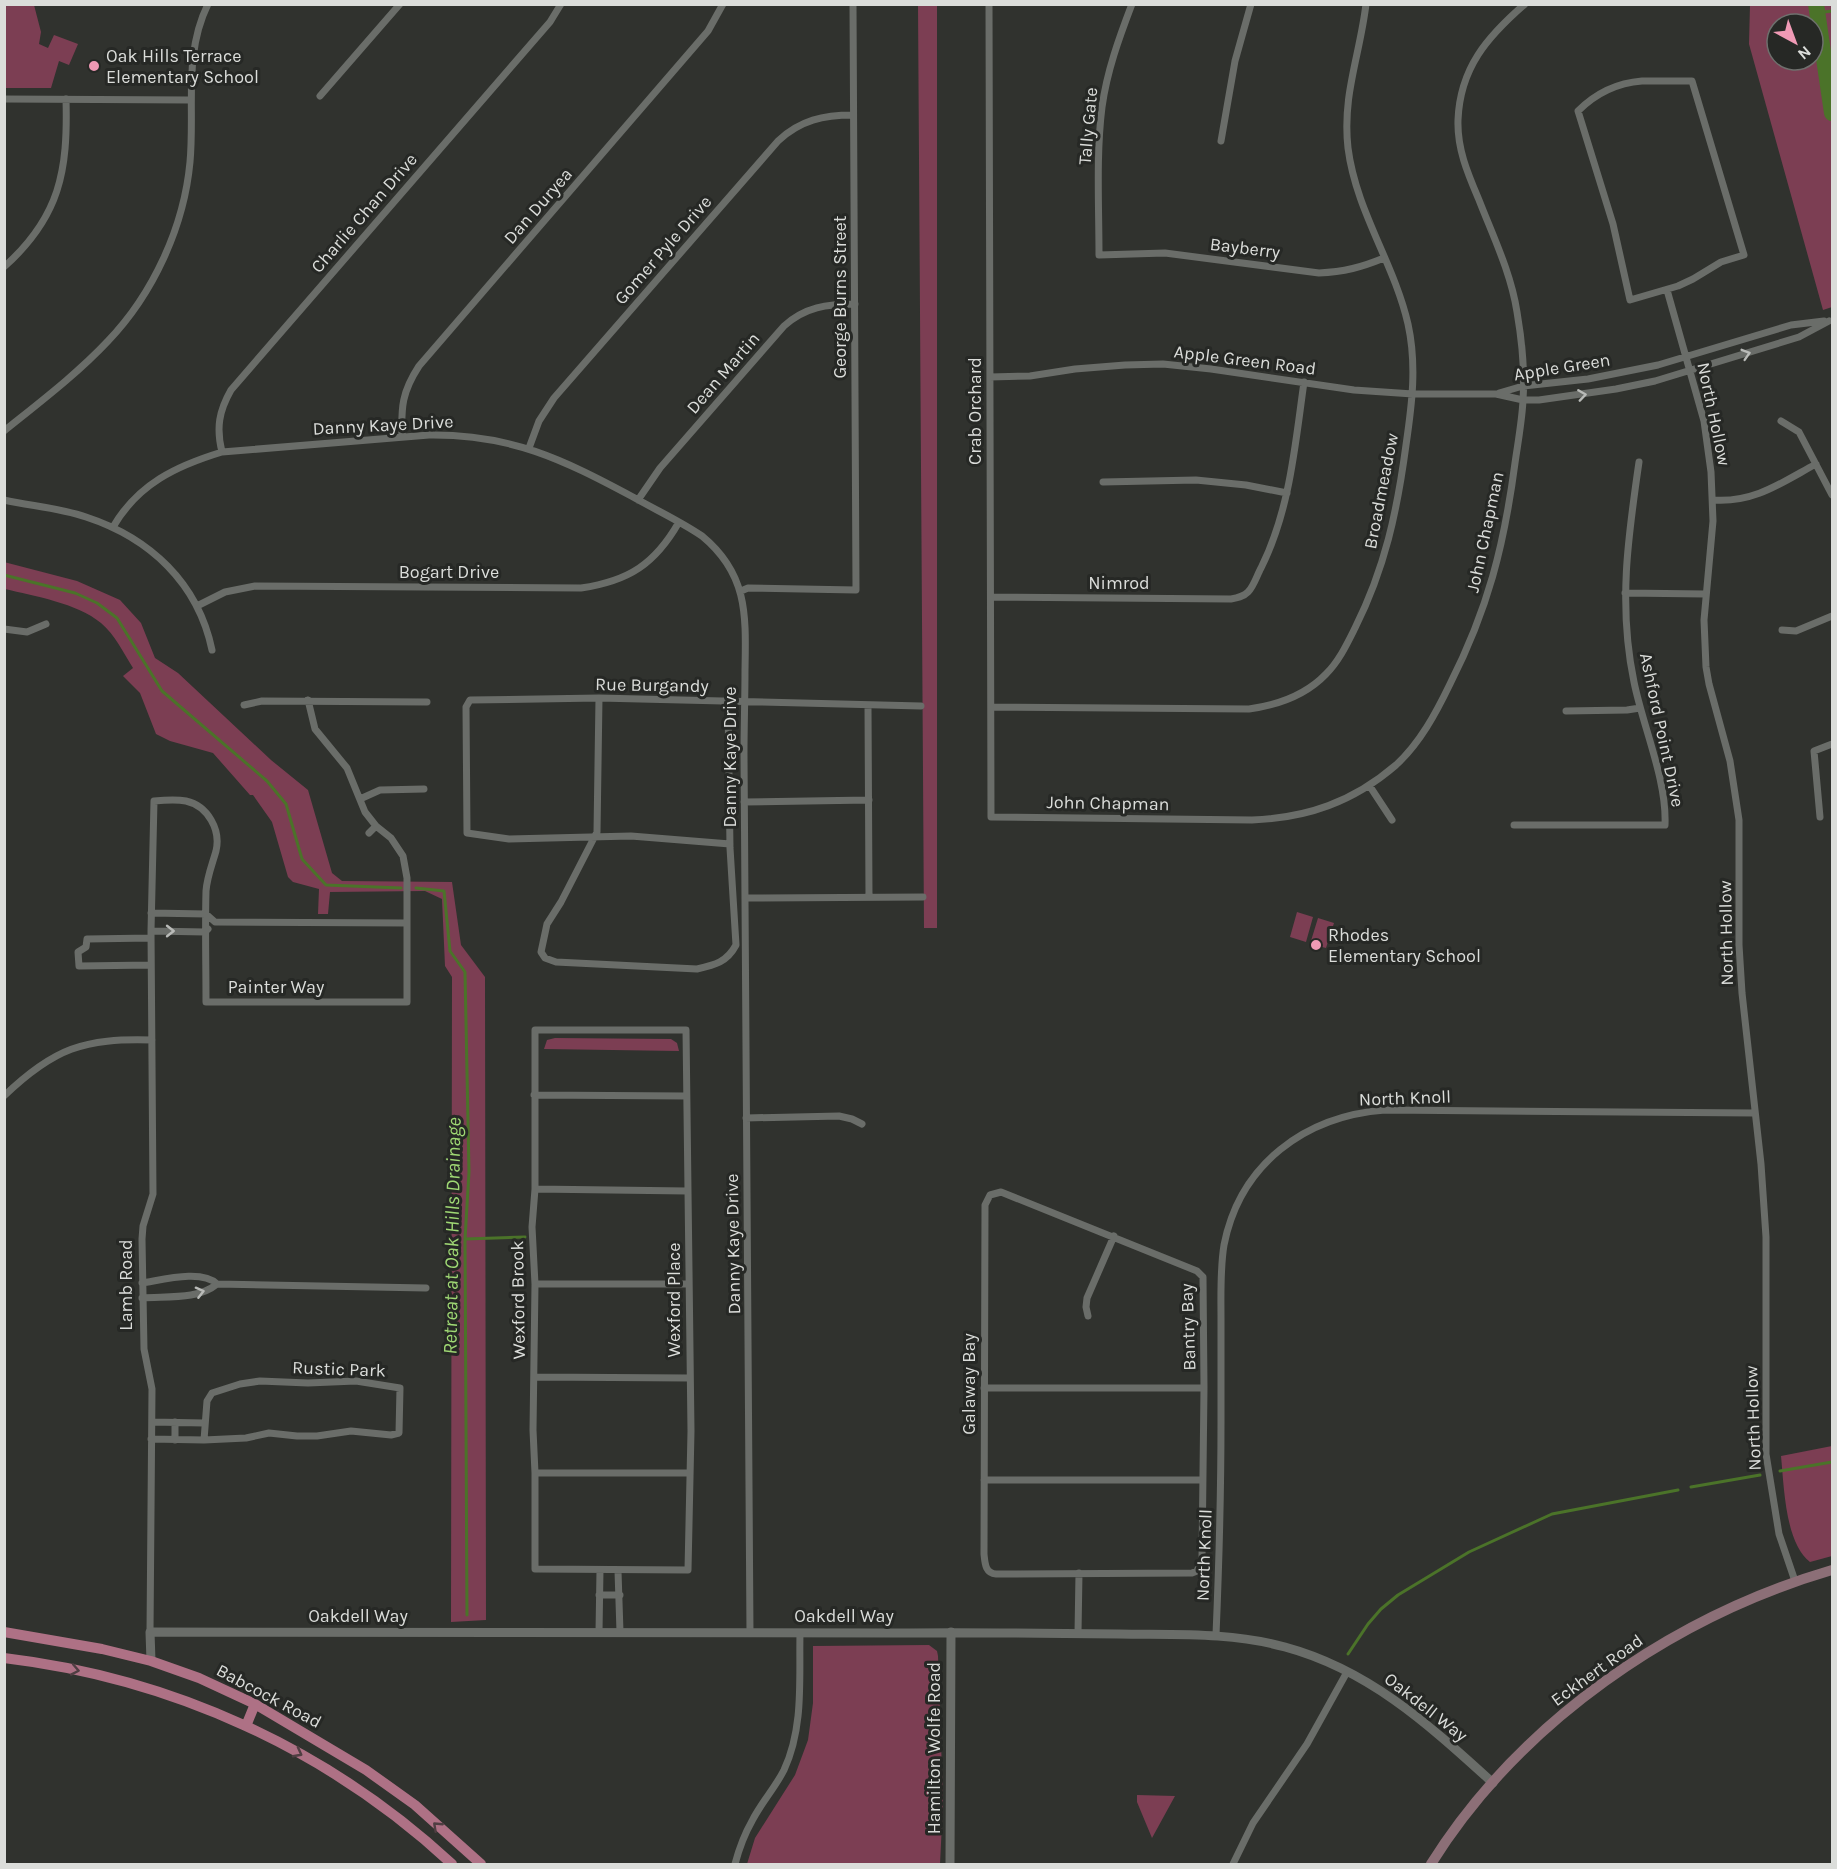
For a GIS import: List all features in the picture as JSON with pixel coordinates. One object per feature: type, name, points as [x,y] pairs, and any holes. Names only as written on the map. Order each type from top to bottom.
[{"type":"main road","name":"Eckhert Road","points":[[1431,1864],[1462,1821],[1493,1784],[1538,1737],[1596,1688],[1632,1662],[1728,1609],[1795,1581],[1833,1570]]},
{"type":"main road","points":[[4,1623],[24,1634]]},
{"type":"main road","name":"Babcock Road","points":[[4,1632],[102,1649],[151,1662],[199,1678],[255,1704],[366,1770],[415,1805],[481,1864]]},
{"type":"main road","name":"Babcock Road","points":[[4,1658],[97,1674],[195,1704],[246,1726],[302,1754],[357,1787],[402,1821],[452,1864]]},
{"type":"main road","points":[[4,1666],[18,1660]]},
{"type":"main road","points":[[246,1726],[255,1704]]},
{"type":"street","points":[[4,431],[84,365],[109,341],[131,315],[149,288],[167,250],[184,198],[190,162],[190,79],[200,21],[208,4]]},
{"type":"street","points":[[320,96],[400,4]]},
{"type":"street","name":"Charlie Chan Drive","points":[[222,452],[218,428],[224,404],[231,390],[550,22],[561,4]]},
{"type":"street","name":"Dan Duryea","points":[[402,437],[403,399],[407,384],[419,366],[708,31],[723,4]]},
{"type":"street","name":"George Burns Street","points":[[741,591],[748,588],[856,590],[853,4]]},
{"type":"street","name":"Crab Orchard","points":[[989,4],[991,817]]},
{"type":"street","name":"Tally Gate","points":[[1099,255],[1099,145],[1102,106],[1110,68],[1132,4]]},
{"type":"street","points":[[1221,141],[1235,61],[1251,4]]},
{"type":"street","name":"Broadmeadow","points":[[991,707],[1249,709],[1287,700],[1317,682],[1341,656],[1378,577],[1391,535],[1400,491],[1413,394],[1412,352],[1401,298],[1358,197],[1348,147],[1348,96],[1366,4]]},
{"type":"street","name":"John Chapman","points":[[991,817],[1275,819],[1318,810],[1369,785],[1397,764],[1424,732],[1437,711],[1473,635],[1492,583],[1509,508],[1523,400],[1523,347],[1517,308],[1507,270],[1464,163],[1458,121],[1462,93],[1478,54],[1520,6]]},
{"type":"street","points":[[1642,81],[1692,81],[1744,255],[1721,262],[1694,279],[1666,290],[1630,300],[1613,224],[1578,111],[1599,93],[1614,86],[1642,81]]},
{"type":"street","points":[[4,99],[190,100]]},
{"type":"street","points":[[4,267],[23,249],[40,227],[56,194],[67,140],[66,99]]},
{"type":"street","name":"Gomer Pyle Drive","points":[[529,448],[539,421],[554,398],[778,141],[807,121],[823,116],[853,115]]},
{"type":"street","name":"Bayberry","points":[[1099,255],[1166,253],[1319,273],[1357,269],[1384,258]]},
{"type":"street","name":"North Hollow","points":[[1666,290],[1704,421],[1712,472],[1713,500],[1704,620],[1706,668],[1732,771],[1739,820],[1741,975],[1766,1237],[1766,1454],[1777,1522],[1795,1581]]},
{"type":"street","name":"Dean Martin","points":[[638,500],[660,468],[784,326],[797,316],[819,306],[855,304]]},
{"type":"street","name":"Apple Green","points":[[1496,394],[1523,386],[1588,379],[1658,365],[1791,325],[1831,320]]},
{"type":"street","name":"Apple Green","points":[[1496,394],[1523,400],[1539,400],[1617,389],[1690,371],[1799,337],[1831,320]]},
{"type":"street","name":"Apple Green Road","points":[[990,377],[1030,376],[1075,369],[1163,364],[1354,390],[1413,394],[1496,394]]},
{"type":"street","points":[[1103,482],[1196,480],[1246,485],[1287,493],[1304,382]]},
{"type":"street","points":[[1781,421],[1799,432],[1833,495]]},
{"type":"street","name":"Danny Kaye Drive","points":[[113,527],[130,504],[159,478],[188,462],[222,452],[453,435],[485,438],[529,448],[581,469],[702,536],[718,551],[731,569],[741,591],[746,629],[744,849],[750,1633]]},
{"type":"street","name":"Ashford Point Drive","points":[[1514,825],[1665,825],[1665,801],[1640,708],[1630,660],[1625,592],[1627,548],[1639,462]]},
{"type":"street","points":[[1713,500],[1729,501],[1747,498],[1816,464]]},
{"type":"street","name":"Nimrod","points":[[991,597],[1239,598],[1247,594],[1266,557],[1287,493]]},
{"type":"street","points":[[4,500],[65,511],[113,527],[156,553],[190,592],[206,629],[212,650]]},
{"type":"street","name":"Bogart Drive","points":[[197,606],[225,592],[255,586],[581,588],[595,586],[619,579],[645,564],[663,548],[679,522]]},
{"type":"street","points":[[1625,592],[1705,594]]},
{"type":"street","points":[[1782,630],[1796,631],[1833,616]]},
{"type":"street","points":[[4,629],[27,632],[46,624]]},
{"type":"street","points":[[599,698],[597,832],[547,924],[540,952],[545,958],[556,962],[698,969],[719,964],[731,955],[736,945],[730,844],[728,701]]},
{"type":"street","name":"Rue Burgandy","points":[[594,838],[509,839],[467,833],[466,707],[470,700],[599,698],[921,706]]},
{"type":"street","points":[[244,705],[262,701],[308,700],[427,702]]},
{"type":"street","name":"Painter Way","points":[[154,801],[186,801],[199,806],[210,818],[217,832],[216,850],[207,884],[206,1002],[407,1002],[407,878],[403,856],[391,838],[376,826],[365,812],[347,768],[315,729],[308,700]]},
{"type":"street","points":[[868,706],[869,897]]},
{"type":"street","points":[[1566,711],[1640,708]]},
{"type":"street","points":[[1820,817],[1814,751],[1833,744]]},
{"type":"street","points":[[1369,785],[1392,820]]},
{"type":"street","points":[[360,799],[380,790],[424,789]]},
{"type":"street","name":"Lamb Road","points":[[151,1662],[152,1389],[144,1349],[142,1283],[143,1226],[153,1194],[151,934],[154,801]]},
{"type":"street","points":[[744,802],[869,801]]},
{"type":"street","points":[[369,833],[376,826]]},
{"type":"street","points":[[594,838],[631,836],[730,844],[744,849]]},
{"type":"street","points":[[730,844],[744,837]]},
{"type":"street","points":[[745,898],[923,897]]},
{"type":"street","points":[[152,913],[206,914],[215,922],[407,923]]},
{"type":"street","points":[[152,965],[79,966],[78,952],[86,947],[87,939],[205,932],[215,922]]},
{"type":"street","name":"Wexford Brook","points":[[600,1570],[535,1569],[533,1430],[535,1284],[532,1227],[535,1189],[535,1030],[686,1030]]},
{"type":"street","name":"Wexford Place","points":[[618,1570],[688,1570],[688,1473],[691,1431],[686,1030]]},
{"type":"street","points":[[4,1096],[37,1067],[67,1051],[100,1041],[152,1040]]},
{"type":"street","points":[[534,1095],[686,1096]]},
{"type":"street","name":"North Knoll","points":[[1216,1635],[1220,1547],[1221,1289],[1224,1245],[1230,1225],[1252,1179],[1277,1152],[1324,1123],[1365,1112],[1755,1113]]},
{"type":"street","points":[[746,1118],[840,1116],[862,1124]]},
{"type":"street","points":[[535,1189],[687,1191]]},
{"type":"street","name":"Bantry Bay","points":[[990,1196],[996,1193],[1007,1193],[1197,1271],[1203,1277],[1202,1559],[1197,1571],[1192,1573],[1079,1573]]},
{"type":"street","name":"Galaway Bay","points":[[990,1196],[985,1205],[984,1554],[987,1569],[996,1574],[1079,1573]]},
{"type":"street","points":[[1088,1316],[1087,1298],[1114,1236]]},
{"type":"street","points":[[142,1283],[198,1275],[212,1279],[217,1284]]},
{"type":"street","points":[[142,1298],[197,1294],[208,1291],[217,1284],[426,1288]]},
{"type":"street","points":[[535,1284],[689,1284]]},
{"type":"street","points":[[534,1377],[689,1378]]},
{"type":"street","name":"Rustic Park","points":[[152,1439],[204,1440],[246,1438],[269,1433],[307,1436],[351,1431],[391,1435],[399,1433],[400,1388],[356,1381],[308,1383],[260,1381],[240,1384],[213,1393],[207,1401],[204,1440]]},
{"type":"street","points":[[984,1388],[1204,1388]]},
{"type":"street","points":[[152,1422],[204,1423]]},
{"type":"street","points":[[175,1440],[176,1422]]},
{"type":"street","points":[[535,1473],[688,1473]]},
{"type":"street","points":[[984,1480],[1203,1480]]},
{"type":"street","points":[[599,1632],[600,1570],[618,1570],[620,1632]]},
{"type":"street","points":[[1078,1633],[1079,1573]]},
{"type":"street","points":[[599,1595],[620,1595]]},
{"type":"street","name":"Oakdell Way","points":[[150,1632],[951,1632],[1236,1636],[1289,1648],[1329,1663],[1383,1691],[1424,1721],[1493,1784]]},
{"type":"street","name":"Hamilton Wolfe Road","points":[[950,1864],[951,1632]]},
{"type":"street","points":[[735,1864],[745,1834],[783,1771],[796,1733],[799,1715],[800,1633]]},
{"type":"street","points":[[1233,1864],[1253,1822],[1307,1743],[1347,1672]]},
{"type":"shaded area","points":[[5,4],[34,5],[41,32],[39,44],[48,48],[54,35],[78,44],[69,65],[59,61],[51,88],[5,88]]},
{"type":"shaded area","points":[[918,5],[937,5],[937,928],[924,928]]},
{"type":"shaded area","points":[[1750,5],[1832,5],[1832,307],[1823,310],[1749,44]]},
{"type":"shaded area","points":[[4,562],[77,581],[120,600],[141,623],[155,658],[178,673],[271,760],[308,790],[332,873],[342,881],[452,882],[461,945],[485,977],[486,1620],[451,1622],[452,977],[445,966],[442,899],[425,891],[330,892],[328,914],[318,914],[319,889],[293,882],[288,877],[272,822],[253,795],[250,795],[213,753],[170,741],[156,734],[140,693],[123,676],[133,668],[119,644],[106,628],[91,616],[68,605],[5,589]]},
{"type":"shaded area","points":[[1297,912],[1313,917],[1306,942],[1290,937]]},
{"type":"shaded area","points":[[1318,918],[1334,923],[1326,948],[1310,944]]},
{"type":"shaded area","points":[[555,1038],[671,1039],[677,1043],[679,1051],[544,1049],[547,1040]]},
{"type":"shaded area","points":[[1832,1446],[1832,1556],[1810,1562],[1795,1542],[1791,1528],[1787,1513],[1781,1456]]},
{"type":"shaded area","points":[[929,1645],[937,1651],[938,1656],[943,1802],[940,1864],[747,1864],[755,1838],[795,1775],[808,1740],[813,1703],[813,1646]]},
{"type":"shaded area","points":[[1137,1795],[1175,1796],[1152,1838],[1137,1802]]},
{"type":"waterway","points":[[1816,4],[1832,113]]},
{"type":"waterway","points":[[1824,12],[1832,11]]},
{"type":"waterway","points":[[4,575],[75,593],[97,603],[117,618],[162,691],[267,781],[286,804],[302,859],[326,885],[401,888]]},
{"type":"waterway","name":"Retreat at Oak Hills Drainage","points":[[416,888],[444,891],[450,951],[465,972],[469,1172],[465,1239],[467,1615]]},
{"type":"waterway","points":[[465,1239],[525,1237]]},
{"type":"waterway","points":[[1780,1471],[1832,1462]]},
{"type":"waterway","points":[[1691,1487],[1760,1475]]},
{"type":"waterway","points":[[1348,1654],[1381,1609],[1398,1595],[1469,1552],[1552,1514],[1678,1490]]},
{"type":"place","name":"Oak Hills Terrace Elementary School","points":[[94,66]]},
{"type":"place","name":"Rhodes Elementary School","points":[[1316,945]]}]
